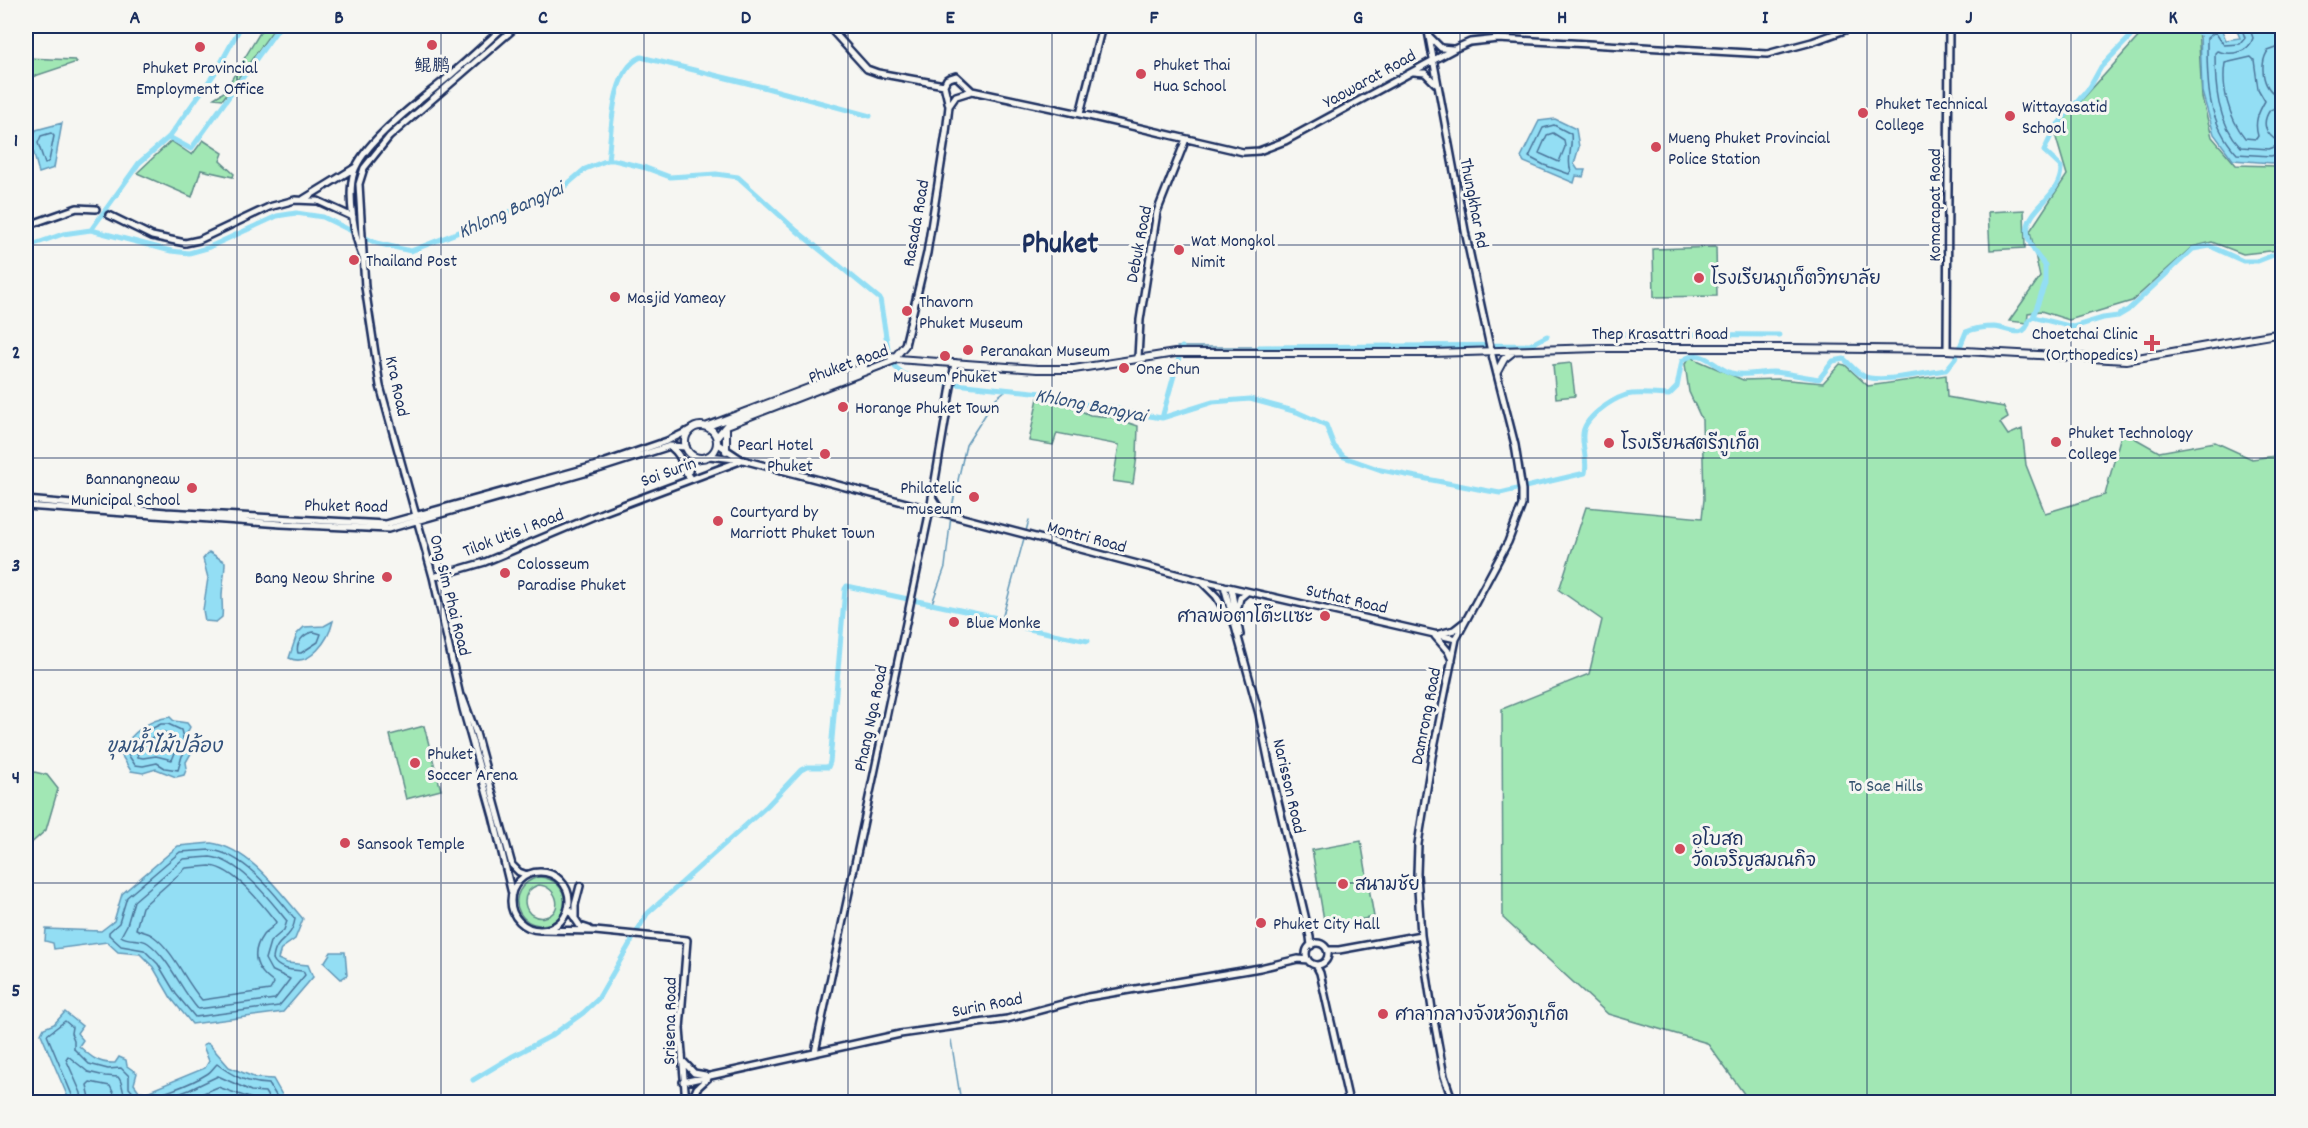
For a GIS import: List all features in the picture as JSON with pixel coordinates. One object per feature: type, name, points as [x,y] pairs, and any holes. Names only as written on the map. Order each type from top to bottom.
[{"type":"main road","name":"Thep Krasattri Road","points":[[1037,369],[1074,369],[1175,353],[1432,353],[1490,346],[1514,351],[1604,348],[1959,350],[2126,360],[2283,333]]},
{"type":"main road","name":"Rasada Road","points":[[896,357],[905,345]]},
{"type":"main road","points":[[905,345],[906,354],[910,359]]},
{"type":"main road","points":[[1497,372],[1504,359],[1514,351]]},
{"type":"main road","name":"Phuket Road","points":[[717,440],[727,425],[896,357],[1037,369]]},
{"type":"main road","name":"Phuket Road","points":[[708,426],[766,408]]},
{"type":"main road","points":[[726,451],[727,425]]},
{"type":"main road","points":[[695,426],[708,426],[717,440],[716,449],[710,456],[700,458],[690,453],[686,447],[686,436],[690,430],[695,426]]},
{"type":"street","points":[[302,200],[356,167],[386,130],[505,26]]},
{"type":"street","name":"Kra Road","points":[[416,518],[380,386],[363,260],[360,176],[375,152],[389,137],[517,26]]},
{"type":"street","points":[[828,26],[867,69],[878,74],[944,85],[950,106]]},
{"type":"street","points":[[1080,114],[1102,26]]},
{"type":"street","name":"Thungkhar Rd","points":[[1427,26],[1490,346]]},
{"type":"street","name":"Yaowarat Road","points":[[944,85],[947,79],[956,76],[972,91],[1243,152],[1259,152],[1285,141],[1470,42],[1498,39],[1767,54],[1812,42],[1856,26]]},
{"type":"street","name":"Komarapat Road","points":[[1947,350],[1950,26]]},
{"type":"street","points":[[1429,36],[1441,48],[1454,49]]},
{"type":"street","points":[[1413,73],[1425,73],[1438,87]]},
{"type":"street","points":[[950,106],[956,96],[972,91]]},
{"type":"street","name":"Rasada Road","points":[[905,345],[927,253],[950,106]]},
{"type":"street","name":"Debuk Road","points":[[1137,358],[1140,320],[1157,212],[1186,139]]},
{"type":"street","name":"Kra Road","points":[[356,167],[352,181],[353,217],[357,243],[363,260]]},
{"type":"street","points":[[109,215],[152,236],[192,242],[269,207],[302,200],[322,202],[353,217]]},
{"type":"street","points":[[26,226],[77,208],[96,209]]},
{"type":"street","name":"Damrong Road","points":[[1453,1102],[1444,1076],[1421,935],[1417,874],[1418,844],[1432,757],[1456,639],[1508,542],[1522,505],[1522,490],[1514,440],[1490,346]]},
{"type":"street","points":[[944,362],[952,377]]},
{"type":"street","name":"Phang Nga Road","points":[[815,1052],[930,510],[955,363]]},
{"type":"street","name":"Phuket Road","points":[[442,511],[594,466],[667,441],[690,430]]},
{"type":"street","name":"Montri Road","points":[[717,440],[726,451],[743,460]]},
{"type":"street","points":[[670,446],[679,454],[690,479]]},
{"type":"street","name":"Phuket Road","points":[[26,500],[47,504],[166,512],[386,524],[595,470],[670,446],[686,447]]},
{"type":"street","points":[[679,454],[686,447]]},
{"type":"street","name":"Montri Road","points":[[710,456],[743,460],[1228,587]]},
{"type":"street","points":[[690,479],[688,462],[700,458]]},
{"type":"street","name":"Soi Surin","points":[[604,512],[743,460]]},
{"type":"street","points":[[932,497],[948,515]]},
{"type":"street","name":"Phuket Road","points":[[26,506],[47,504]]},
{"type":"street","name":"Tilok Utis 1 Road","points":[[433,577],[524,547],[604,512]]},
{"type":"street","name":"Ong Sim Phai Road","points":[[416,518],[433,577],[458,686]]},
{"type":"street","points":[[1202,581],[1224,606],[1235,629]]},
{"type":"street","name":"Suthat Road","points":[[1228,587],[1456,639]]},
{"type":"street","name":"Narisson Road","points":[[1228,587],[1237,614],[1241,642],[1310,937],[1314,945]]},
{"type":"street","name":"Narisson Road","points":[[1228,587],[1235,629],[1241,642]]},
{"type":"street","points":[[1237,614],[1240,598],[1247,592]]},
{"type":"street","points":[[1452,660],[1448,651],[1434,635],[1454,630],[1466,620]]},
{"type":"street","points":[[458,686],[476,733],[512,865],[519,872],[527,875]]},
{"type":"street","points":[[458,686],[512,894]]},
{"type":"street","points":[[542,930],[560,922],[568,908],[568,896],[560,879],[542,872],[527,875],[515,885],[511,904],[519,921],[533,929],[542,930],[595,931]]},
{"type":"street","points":[[575,920],[575,905],[580,886]]},
{"type":"street","points":[[568,908],[580,926],[595,931]]},
{"type":"street","name":"Srisena Road","points":[[595,931],[687,940],[680,1029],[686,1102]]},
{"type":"street","points":[[1349,1102],[1319,964],[1328,953],[1421,935]]},
{"type":"street","points":[[1319,964],[1308,957],[1314,945],[1323,945],[1328,953]]},
{"type":"street","name":"Surin Road","points":[[684,1082],[900,1034],[1007,1018],[1088,997],[1308,957]]},
{"type":"street","points":[[681,1059],[694,1073],[710,1076]]},
{"type":"street","points":[[692,1102],[697,1088],[710,1076]]},
{"type":"green space","points":[[264,26],[276,26],[223,99],[214,98],[224,92]]},
{"type":"green space","points":[[2179,26],[2198,26],[2202,98],[2212,137],[2236,165],[2277,166],[2282,164],[2282,251],[2243,254],[2212,242],[2192,247],[2132,301],[2069,320],[2041,311],[2028,313],[2027,323],[2009,321],[2040,277],[2030,231],[2067,175],[2054,131],[2141,34]]},
{"type":"green space","points":[[26,58],[75,60],[77,62],[26,79]]},
{"type":"green space","points":[[203,140],[223,153],[220,161],[234,174],[233,177],[201,170],[192,197],[137,173],[171,141],[192,155]]},
{"type":"green space","points":[[2024,210],[2025,248],[1990,250],[1988,212]]},
{"type":"green space","points":[[1716,247],[1717,296],[1654,297],[1653,249]]},
{"type":"green space","name":"To Sae Hills","points":[[1690,357],[1743,380],[1778,379],[1823,383],[1840,364],[1845,365],[1868,386],[1946,375],[1947,397],[2004,407],[2008,418],[2000,423],[2008,435],[2022,429],[2026,465],[2045,513],[2105,495],[2122,431],[2159,452],[2215,442],[2252,459],[2282,455],[2282,1102],[1750,1102],[1707,1043],[1608,1014],[1503,918],[1502,709],[1589,674],[1602,620],[1559,590],[1586,507],[1702,518],[1704,499],[1702,420],[1689,392],[1685,364]]},
{"type":"green space","points":[[1571,363],[1575,396],[1556,398],[1553,365]]},
{"type":"green space","points":[[1038,398],[1057,400],[1090,415],[1111,417],[1138,426],[1133,484],[1113,481],[1119,445],[1057,433],[1053,445],[1029,441]]},
{"type":"green space","name":"Phuket Soccer Arena","points":[[424,726],[441,790],[406,799],[390,735]]},
{"type":"green space","points":[[26,770],[47,775],[58,789],[46,830],[28,846],[26,846]]},
{"type":"green space","name":"สนามชัย","points":[[1361,841],[1374,917],[1325,926],[1312,850]]},
{"type":"green space","points":[[538,877],[550,879],[563,893],[563,911],[550,923],[539,925],[531,923],[526,920],[518,907],[520,891],[532,879]],"holes":[[[539,885],[545,886],[554,894],[557,905],[551,914],[538,917],[528,911],[525,899],[532,888]]]},
{"type":"water","points":[[2213,26],[2220,26],[2226,40],[2240,38],[2235,26],[2282,26],[2282,59],[2276,61],[2281,93],[2278,124],[2282,130],[2282,158],[2272,163],[2233,160],[2214,134],[2202,92],[2200,33]]},
{"type":"water","points":[[1555,119],[1576,129],[1579,147],[1574,164],[1578,170],[1585,170],[1583,177],[1576,176],[1574,183],[1524,162],[1521,157],[1539,121]]},
{"type":"water","points":[[62,123],[54,168],[39,173],[31,143],[36,130]]},
{"type":"water","points":[[209,552],[225,562],[222,617],[216,622],[205,621],[203,610],[208,578],[203,559]]},
{"type":"water","points":[[333,621],[327,636],[317,650],[304,659],[289,658],[297,634],[304,627],[324,626]]},
{"type":"water","name":"ขุมน้ำไม้ปล้อง","points":[[170,717],[174,721],[187,723],[190,727],[187,733],[193,750],[186,762],[187,768],[184,775],[176,777],[156,769],[143,773],[131,771],[120,753],[124,746],[147,724]]},
{"type":"water","points":[[211,843],[238,853],[250,862],[262,872],[303,919],[295,939],[281,949],[278,959],[287,963],[308,965],[313,977],[283,1012],[192,1024],[171,998],[153,967],[140,954],[118,952],[107,942],[54,949],[53,943],[45,941],[46,929],[101,931],[114,921],[122,894],[178,846]]},
{"type":"water","points":[[331,952],[345,952],[347,975],[341,979],[324,963]]},
{"type":"water","points":[[65,1012],[82,1026],[77,1033],[83,1040],[79,1046],[99,1061],[115,1063],[119,1057],[126,1060],[127,1066],[137,1073],[134,1084],[139,1091],[147,1092],[205,1068],[209,1061],[203,1046],[206,1043],[229,1067],[256,1078],[273,1079],[286,1102],[70,1102],[41,1034],[44,1028],[54,1024]]},
{"type":"waterway","points":[[91,230],[139,163],[169,137],[217,70],[241,26]]},
{"type":"waterway","points":[[169,137],[191,149],[280,26]]},
{"type":"waterway","points":[[2033,317],[2045,284],[2045,265],[2032,247],[2027,233],[2029,222],[2059,181],[2061,167],[2044,151],[2054,129],[2090,87],[2101,67],[2133,34],[2146,26]]},
{"type":"waterway","points":[[2167,26],[2187,28],[2200,33]]},
{"type":"waterway","points":[[608,160],[614,103],[618,88],[631,64],[641,57],[870,116]]},
{"type":"waterway","name":"Khlong Bangyai","points":[[26,247],[63,234],[91,230],[171,251],[189,253],[207,248],[277,216],[296,213],[323,217],[376,243],[411,251],[532,203],[564,187],[585,169],[608,160],[646,168],[670,177],[716,174],[738,177],[797,231],[880,299],[888,349],[895,367],[904,374],[936,382],[1062,395],[1090,406],[1113,407],[1125,412],[1162,418],[1213,402],[1250,399],[1297,412],[1326,425],[1334,446],[1344,457],[1381,470],[1500,493],[1585,473],[1583,435],[1584,429],[1593,416],[1606,405],[1626,395],[1669,395],[1677,387],[1682,361],[1689,357],[1701,356],[1724,370],[1736,374],[1773,372],[1819,379],[1833,361],[1844,359],[1859,373],[1878,379],[1946,370],[1955,359],[1966,332],[1994,327],[2020,332],[2033,317],[2073,327],[2118,316],[2128,310],[2193,249],[2210,246],[2243,261],[2258,261],[2282,254]]},
{"type":"waterway","points":[[1617,334],[1779,335]]},
{"type":"waterway","points":[[1259,347],[1530,345],[1547,336]]},
{"type":"waterway","points":[[1177,347],[1259,347]]},
{"type":"waterway","points":[[1162,418],[1182,347]]},
{"type":"waterway","points":[[951,511],[966,445],[996,398],[1006,390]]},
{"type":"waterway","points":[[931,606],[945,567],[951,516]]},
{"type":"waterway","points":[[1002,619],[1029,520]]},
{"type":"waterway","points":[[473,1080],[551,1036],[583,1013],[598,999],[647,914],[767,806],[801,770],[807,767],[828,767],[847,586],[1002,619],[1024,628],[1088,641]]},
{"type":"waterway","points":[[951,1040],[961,1102]]},
{"type":"place","name":"鲲鹏","points":[[432,45]]},
{"type":"place","name":"Phuket Provincial Employment Office","points":[[200,47]]},
{"type":"place","name":"Phuket Thai Hua School","points":[[1141,74]]},
{"type":"place","name":"Phuket Technical College","points":[[1863,113]]},
{"type":"place","name":"Wittayasatid School","points":[[2010,116]]},
{"type":"place","name":"Mueng Phuket Provincial Police Station","points":[[1656,147]]},
{"type":"place","name":"Wat Mongkol Nimit","points":[[1179,250]]},
{"type":"place","name":"Thailand Post","points":[[354,260]]},
{"type":"place","name":"โรงเรียนภูเก็ตวิทยาลัย","points":[[1699,278]]},
{"type":"place","name":"Masjid Yameay","points":[[615,297]]},
{"type":"place","name":"Thavorn Phuket Museum","points":[[907,311]]},
{"type":"place","name":"Choetchai Clinic (Orthopedics)","points":[[2152,343]]},
{"type":"place","name":"Peranakan Museum","points":[[968,350]]},
{"type":"place","name":"Museum Phuket","points":[[945,356]]},
{"type":"place","name":"One Chun","points":[[1124,368]]},
{"type":"place","name":"Horange Phuket Town","points":[[843,407]]},
{"type":"place","name":"Phuket Technology College","points":[[2056,442]]},
{"type":"place","name":"โรงเรียนสตรีภูเก็ต","points":[[1609,443]]},
{"type":"place","name":"Pearl Hotel Phuket","points":[[825,454]]},
{"type":"place","name":"Bannangneaw Municipal School","points":[[192,488]]},
{"type":"place","name":"Philatelic museum","points":[[974,497]]},
{"type":"place","name":"Courtyard by Marriott Phuket Town","points":[[718,521]]},
{"type":"place","name":"Colosseum Paradise Phuket","points":[[505,573]]},
{"type":"place","name":"Bang Neow Shrine","points":[[387,577]]},
{"type":"place","name":"ศาลพ่อตาโต๊ะแซะ","points":[[1325,616]]},
{"type":"place","name":"Blue Monke","points":[[954,622]]},
{"type":"place","name":"Phuket Soccer Arena","points":[[415,763]]},
{"type":"place","name":"Sansook Temple","points":[[345,843]]},
{"type":"place","name":"อุโบสถ วัดเจริญสมณกิจ","points":[[1680,849]]},
{"type":"place","name":"สนามชัย","points":[[1343,884]]},
{"type":"place","name":"Phuket City Hall","points":[[1261,923]]},
{"type":"place","name":"ศาลากลางจังหวัดภูเก็ต","points":[[1383,1014]]},
{"type":"district","name":"Phuket","points":[[1060,242]]}]
